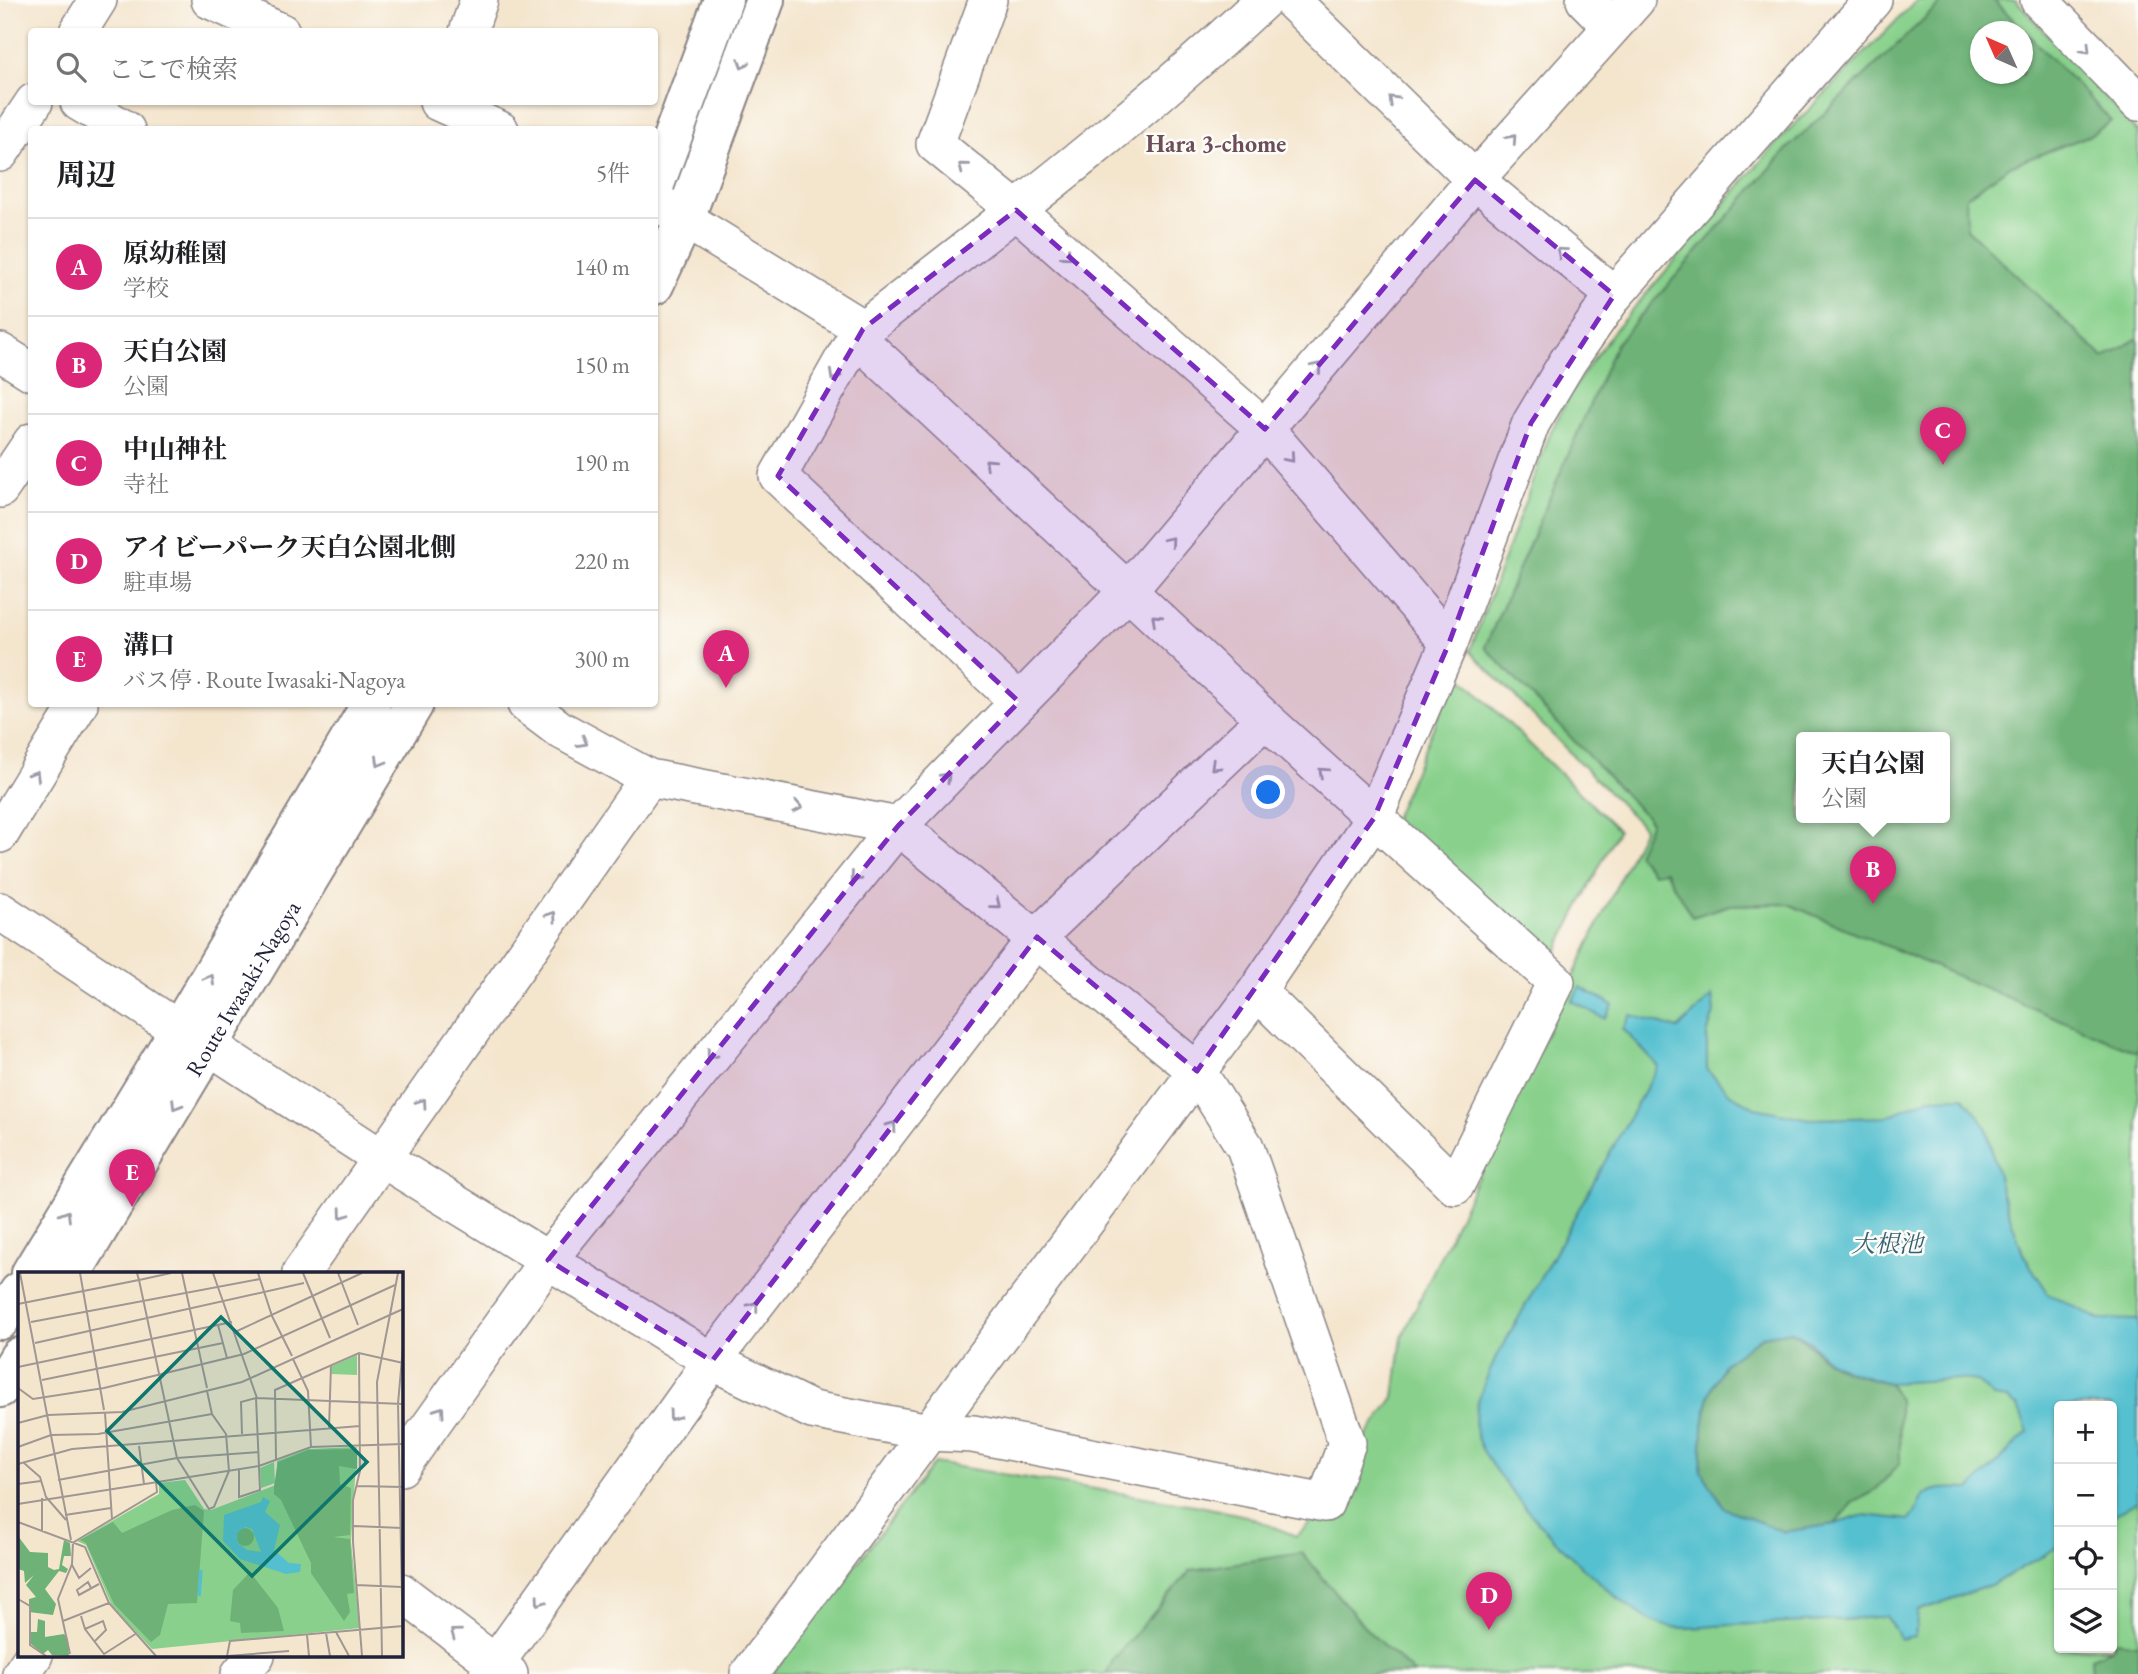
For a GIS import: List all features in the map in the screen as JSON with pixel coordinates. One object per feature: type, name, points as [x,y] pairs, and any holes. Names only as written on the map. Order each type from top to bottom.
[{"type":"main road","points":[[658,176],[723,0]]},
{"type":"main road","points":[[658,266],[670,209],[765,0]]},
{"type":"main road","name":"Route Iwasaki-Nagoya","points":[[73,1272],[368,707]]},
{"type":"main road","name":"Route Iwasaki-Nagoya","points":[[32,1272],[195,1039],[412,707]]},
{"type":"main road","points":[[0,1320],[18,1293]]},
{"type":"main road","points":[[0,1388],[18,1359]]},
{"type":"street","points":[[80,28],[98,0]]},
{"type":"street","points":[[469,28],[479,0]]},
{"type":"street","points":[[988,0],[935,144],[1016,210],[1265,429],[1449,643]]},
{"type":"street","points":[[1019,702],[778,476],[859,333],[1016,210],[1196,63],[1264,0]]},
{"type":"street","points":[[1290,0],[1475,180],[1614,295]]},
{"type":"street","points":[[1585,0],[1612,27]]},
{"type":"street","points":[[402,1466],[548,1260],[732,1027],[898,826],[1127,592],[1475,180],[1636,0]]},
{"type":"street","points":[[749,1674],[1257,991],[1374,818],[1449,643],[1531,423],[1567,361],[1614,295],[1873,0]]},
{"type":"street","points":[[2039,0],[2138,102]]},
{"type":"street","points":[[214,1],[272,28]]},
{"type":"street","points":[[0,153],[32,105]]},
{"type":"street","points":[[84,105],[119,126]]},
{"type":"street","points":[[437,109],[488,126]]},
{"type":"street","points":[[670,209],[859,333],[1127,592],[1556,982],[1455,1186],[1257,991]]},
{"type":"street","points":[[0,352],[28,370]]},
{"type":"street","points":[[0,489],[28,448]]},
{"type":"street","points":[[0,834],[77,707]]},
{"type":"street","points":[[0,911],[383,1159],[712,1361],[812,1410],[929,1432],[973,1434],[1325,1503],[1347,1443],[1245,1147],[1196,1071],[1037,937],[898,826],[649,778],[559,729],[530,707]]},
{"type":"street","points":[[402,1593],[498,1671],[712,1361],[1037,937],[1265,719]]},
{"type":"street","points":[[302,1272],[649,778]]},
{"type":"street","points":[[21,1674],[33,1656]]},
{"type":"street","points":[[240,1674],[255,1656]]},
{"type":"highlighted area","points":[[1475,180],[1614,295],[1531,423],[1449,643],[1374,818],[1197,1071],[1037,937],[712,1361],[548,1260],[898,826],[1019,702],[778,476],[863,329],[1016,210],[1265,429]]},
{"type":"green space","points":[[1917,0],[2016,0],[2138,133],[2138,1674],[772,1674],[934,1463],[1200,1506],[1246,1516],[1296,1536],[1345,1491],[1361,1444],[1394,1397],[1402,1337],[1644,828],[1470,651],[1551,431],[1574,387],[1613,332],[1781,138]]},
{"type":"green space","points":[[1944,0],[1994,0],[2014,21],[1970,21],[1970,84],[2033,84],[2033,40],[2112,121],[2088,136],[2010,166],[1966,197],[1967,229],[2104,358],[2138,338],[2138,1053],[1788,904],[1730,905],[1692,917],[1665,871],[1653,873],[1637,854],[1651,822],[1485,647],[1616,344],[1789,147]]},
{"type":"green space","points":[[1457,673],[1618,830],[1551,962],[1392,823]]},
{"type":"green space","points":[[1790,1331],[1837,1367],[1889,1383],[1899,1400],[1900,1463],[1875,1491],[1852,1503],[1835,1524],[1784,1532],[1724,1508],[1701,1470],[1703,1425],[1709,1394],[1724,1364],[1762,1336]]},
{"type":"green space","points":[[1302,1553],[1368,1631],[1415,1674],[1106,1674],[1114,1658],[1191,1570]]},
{"type":"green space","points":[[2117,1641],[2138,1644],[2138,1674],[2092,1674],[2091,1658],[2102,1653],[2117,1653]]},
{"type":"water","points":[[1580,987],[1613,1005],[1605,1019],[1572,1001]]},
{"type":"water","name":"大根池","points":[[1712,996],[1714,1012],[1707,1035],[1707,1069],[1728,1092],[1755,1108],[1810,1119],[1886,1117],[1930,1098],[1964,1097],[1986,1126],[2002,1193],[2024,1256],[2049,1294],[2099,1319],[2138,1320],[2138,1501],[2117,1513],[2117,1401],[2054,1401],[2054,1549],[1993,1584],[1918,1611],[1915,1636],[1900,1639],[1886,1616],[1696,1628],[1662,1625],[1616,1597],[1587,1571],[1527,1510],[1503,1480],[1485,1453],[1476,1433],[1475,1423],[1482,1388],[1494,1362],[1658,1066],[1623,1029],[1631,1015],[1678,1029]],"holes":[[[1790,1331],[1809,1341],[1829,1362],[1851,1372],[1889,1383],[1960,1379],[1977,1381],[1993,1397],[2007,1399],[2018,1407],[2028,1432],[1970,1489],[1943,1489],[1925,1495],[1910,1520],[1864,1515],[1835,1524],[1784,1532],[1724,1508],[1701,1470],[1703,1425],[1709,1394],[1724,1364],[1762,1336]]]},
{"type":"place","name":"中山神社","points":[[1943,465]]},
{"type":"place","name":"原幼稚園","points":[[726,688]]},
{"type":"place","name":"天白公園","points":[[1873,904]]},
{"type":"place","name":"溝口","points":[[132,1207]]},
{"type":"place","name":"アイビーパーク天白公園北側","points":[[1489,1630]]},
{"type":"district","name":"Hara 3-chome","points":[[1216,143]]}]
